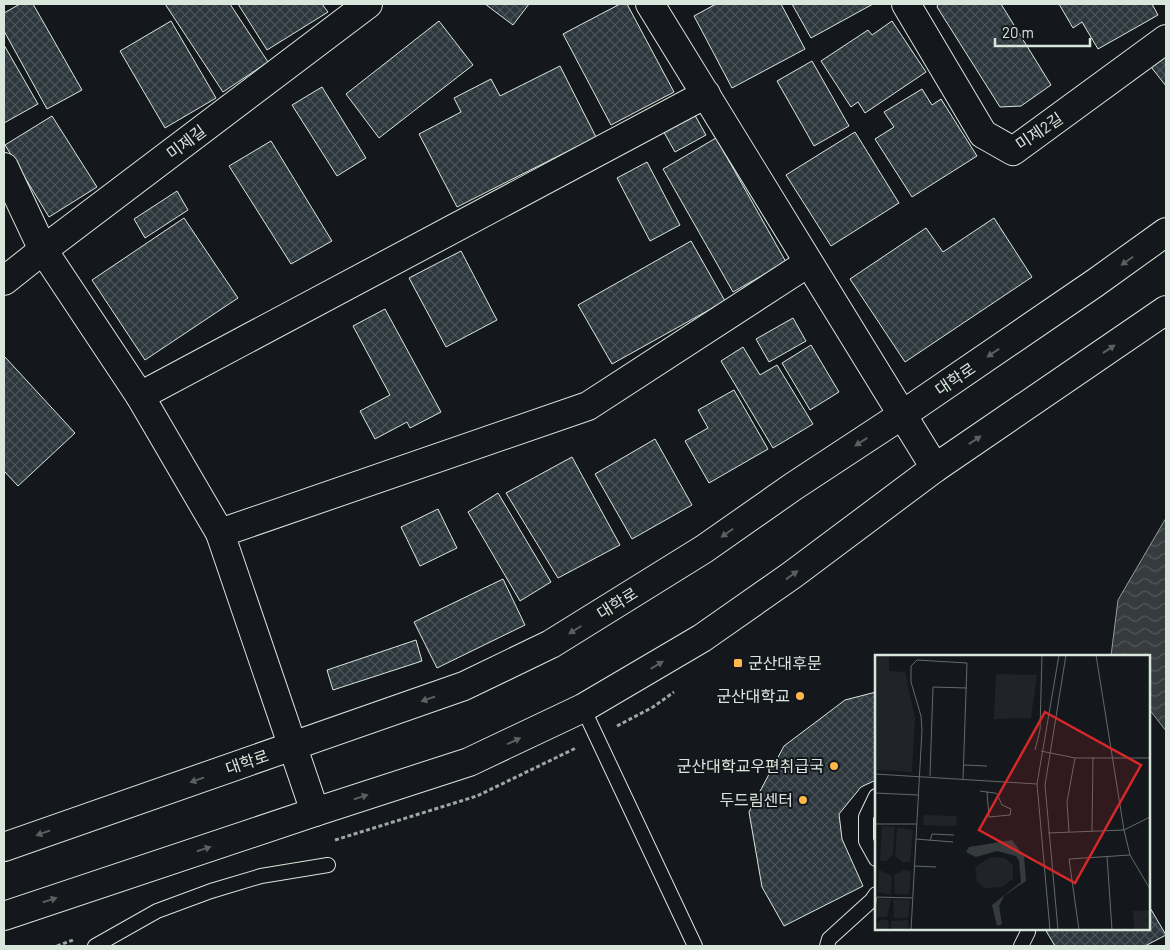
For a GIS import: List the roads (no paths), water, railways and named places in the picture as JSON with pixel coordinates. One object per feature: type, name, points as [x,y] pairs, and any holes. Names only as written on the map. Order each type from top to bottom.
[{"type":"street","name":"미제길","points":[[4,281],[368,4]]},
{"type":"street","points":[[650,4],[935,468]]},
{"type":"street","name":"미제2길","points":[[906,4],[983,134],[1013,151],[1166,39]]},
{"type":"street","points":[[140,396],[706,94]]},
{"type":"street","points":[[4,168],[43,250],[140,396],[220,532],[315,812]]},
{"type":"street","name":"대학로","points":[[4,847],[464,686],[551,644],[704,549],[794,486],[902,415],[1166,232]]},
{"type":"street","points":[[220,532],[588,406],[808,263]]},
{"type":"street","points":[[4,916],[469,762],[584,708],[702,638],[792,575],[935,468],[1166,310]]},
{"type":"lane","points":[[584,708],[695,946]]},
{"type":"lane","points":[[875,798],[866,817],[866,841],[875,857]]},
{"type":"lane","points":[[95,946],[157,911],[211,891],[261,876],[328,865]]},
{"type":"lane","points":[[827,946],[829,939],[875,896]]},
{"type":"lane","points":[[1020,946],[1027,930]]},
{"type":"water","points":[[1166,518],[1166,731],[1150,710],[1150,655],[1111,655],[1118,600]]},
{"type":"place","name":"군산대후문","points":[[738,663]]},
{"type":"place","name":"군산대학교","points":[[800,696]]},
{"type":"place","name":"군산대학교우편취급국","points":[[834,766]]},
{"type":"place","name":"두드림센터","points":[[803,800]]}]
